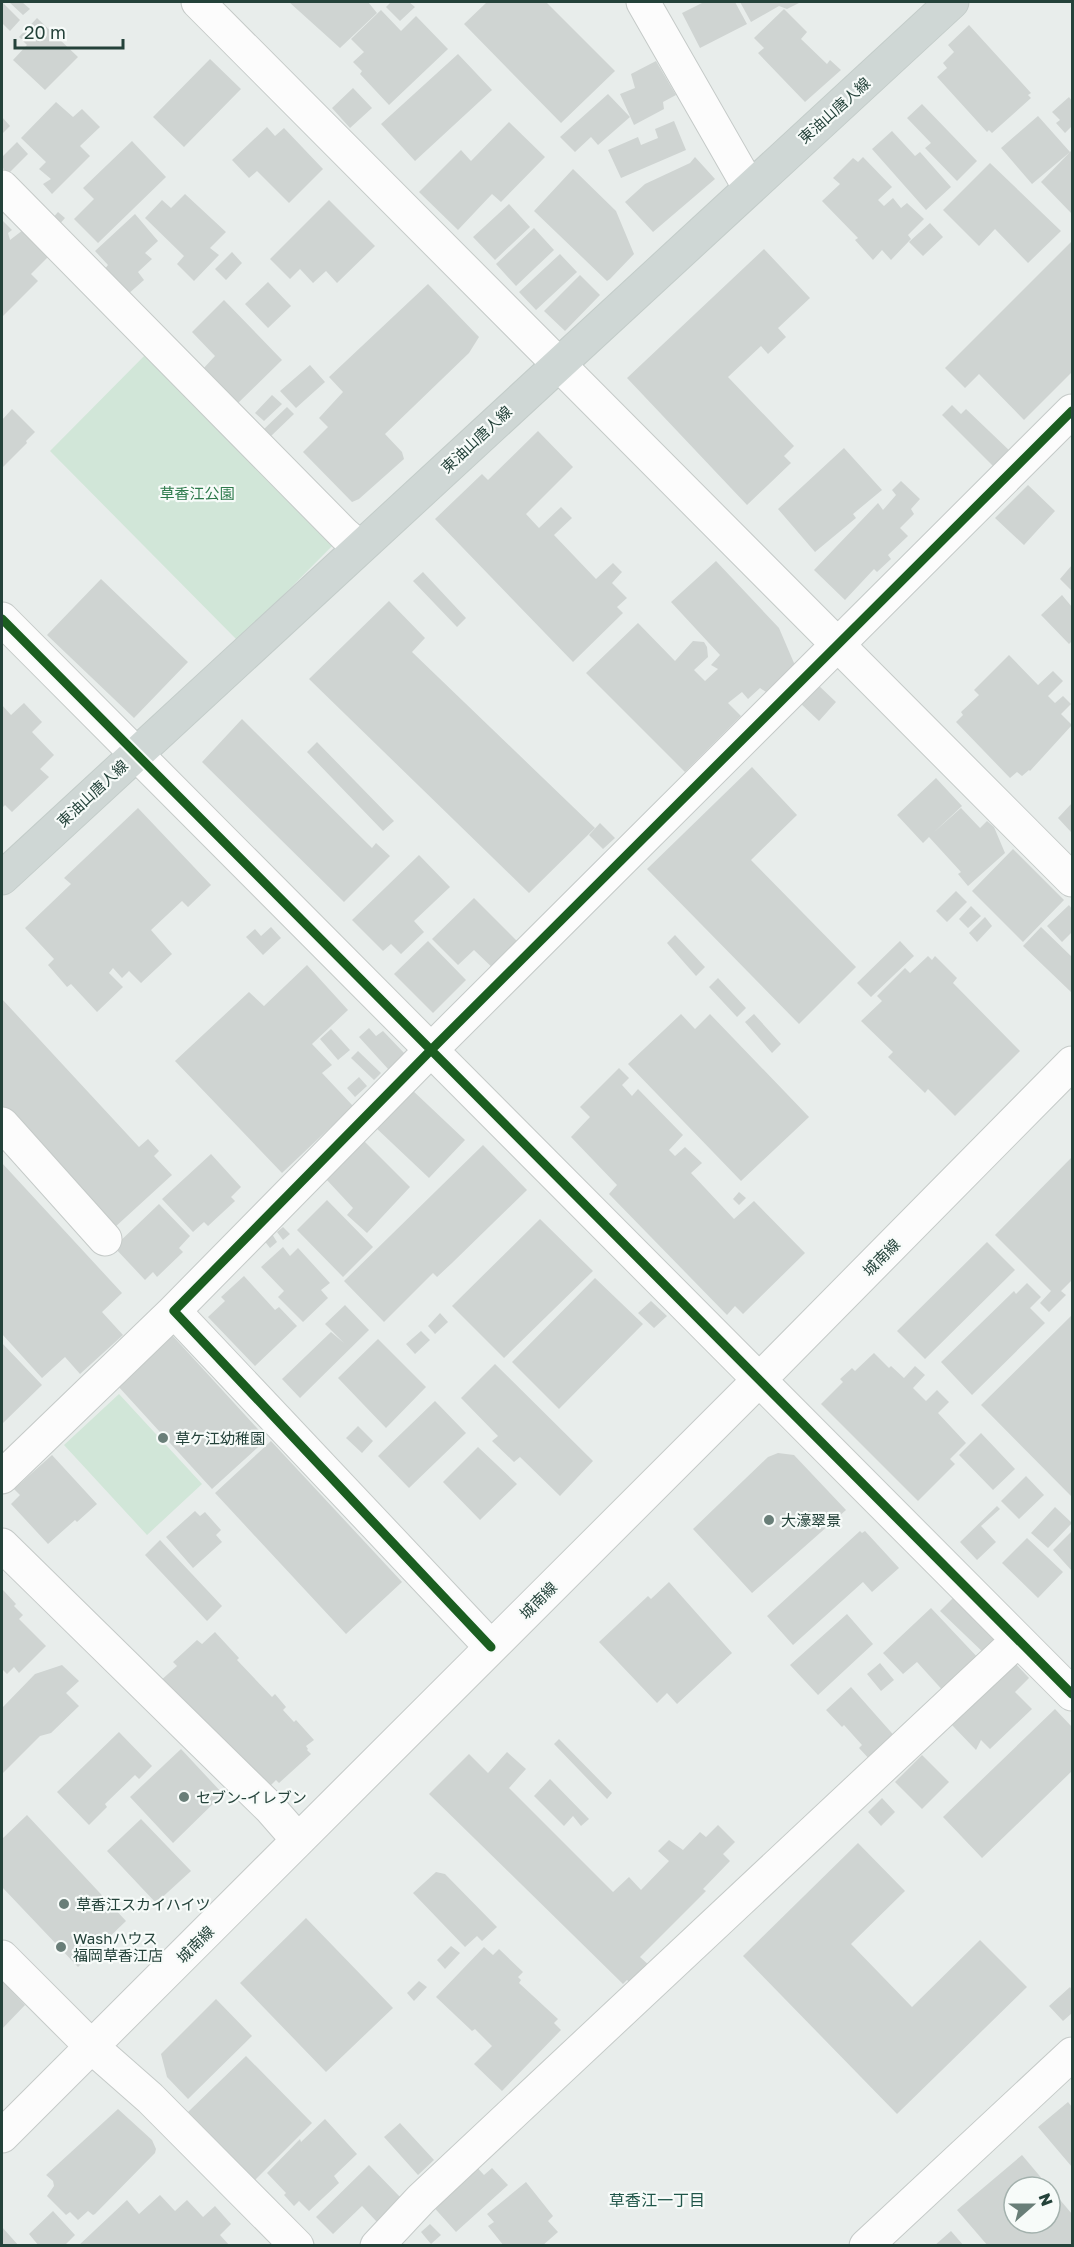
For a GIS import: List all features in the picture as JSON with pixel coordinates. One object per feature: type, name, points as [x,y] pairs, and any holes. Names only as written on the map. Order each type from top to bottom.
[{"type":"main road","name":"東油山唐人線","points":[[2,878],[952,2]]},
{"type":"street","points":[[198,2],[1072,880]]},
{"type":"street","points":[[644,2],[749,187]]},
{"type":"street","points":[[2,187],[359,547]]},
{"type":"street","points":[[2,1477],[174,1311],[431,1050],[1072,411]]},
{"type":"street","points":[[2,619],[1072,1694]]},
{"type":"street","name":"城南線","points":[[2,2136],[759,1380],[1072,1063]]},
{"type":"street","points":[[2,1124],[105,1239]]},
{"type":"street","points":[[174,1311],[491,1647]]},
{"type":"street","points":[[2,1545],[261,1800],[298,1840]]},
{"type":"street","points":[[377,2246],[421,2199],[1018,1640]]},
{"type":"street","points":[[2,1957],[92,2048],[150,2098],[297,2246]]},
{"type":"street","points":[[866,2246],[1072,2054]]},
{"type":"green space","name":"草香江公園","points":[[155,345],[344,534],[238,641],[50,451]]},
{"type":"green space","points":[[119,1394],[202,1484],[147,1535],[64,1445]]},
{"type":"building","points":[[2,2],[20,20],[10,31],[2,23]]},
{"type":"building","points":[[9,2],[22,2],[30,9],[23,15]]},
{"type":"building","points":[[289,2],[368,2],[377,13],[340,48]]},
{"type":"building","points":[[391,2],[409,2],[415,7],[400,21],[386,7]]},
{"type":"building","points":[[487,2],[546,2],[615,71],[561,123],[464,24]]},
{"type":"building","points":[[704,2],[735,2],[747,24],[700,48],[682,13]]},
{"type":"building","points":[[740,2],[801,2],[787,9],[779,6],[751,22]]},
{"type":"building","points":[[784,9],[807,32],[801,39],[827,64],[830,60],[841,70],[805,102],[758,53],[764,48],[754,38]]},
{"type":"building","points":[[381,10],[401,31],[416,16],[448,49],[389,105],[360,74],[362,71],[353,62],[364,52],[351,39]]},
{"type":"building","points":[[37,18],[78,57],[45,90],[13,60],[27,45],[19,37]]},
{"type":"building","points":[[969,25],[1031,93],[1028,95],[1031,98],[992,133],[989,130],[987,132],[937,77],[947,68],[943,63],[954,52],[948,45]]},
{"type":"building","points":[[458,54],[492,90],[415,161],[381,124]]},
{"type":"building","points":[[210,59],[241,89],[184,147],[153,117]]},
{"type":"building","points":[[656,61],[676,95],[663,102],[664,109],[634,125],[620,94],[635,88],[631,74]]},
{"type":"building","points":[[353,88],[372,108],[350,128],[332,108]]},
{"type":"building","points":[[608,94],[630,117],[598,145],[591,137],[575,152],[560,137]]},
{"type":"building","points":[[1069,97],[1072,101],[1072,126],[1065,133],[1056,123],[1060,120],[1052,112]]},
{"type":"building","points":[[56,102],[73,117],[82,109],[100,127],[80,146],[90,156],[52,194],[43,184],[51,179],[39,169],[46,162],[21,138]]},
{"type":"building","points":[[922,104],[977,161],[957,181],[925,148],[931,143],[907,118]]},
{"type":"building","points":[[1038,116],[1070,152],[1032,184],[1001,148]]},
{"type":"building","points":[[2,117],[10,126],[2,134]]},
{"type":"building","points":[[674,121],[686,150],[621,178],[608,150],[638,137],[641,145],[658,138],[655,129]]},
{"type":"building","points":[[509,122],[545,157],[501,202],[492,194],[458,230],[419,192],[461,150],[471,161]]},
{"type":"building","points":[[267,127],[275,136],[284,128],[323,169],[289,203],[257,171],[249,178],[232,160]]},
{"type":"building","points":[[892,131],[915,156],[920,152],[951,187],[926,210],[872,149]]},
{"type":"building","points":[[132,141],[166,177],[98,243],[74,219],[94,199],[83,188]]},
{"type":"building","points":[[17,142],[28,154],[8,174],[2,167],[2,157]]},
{"type":"building","points":[[1072,150],[1072,214],[1041,182]]},
{"type":"building","points":[[695,157],[715,179],[653,232],[625,202],[645,184],[690,163]]},
{"type":"building","points":[[863,157],[892,187],[878,200],[884,206],[893,198],[901,208],[907,203],[924,219],[908,235],[911,239],[891,260],[882,250],[873,260],[855,240],[858,238],[822,201],[840,184],[833,178],[853,158],[858,162]]},
{"type":"building","points":[[990,163],[1061,231],[1028,263],[995,229],[979,246],[943,210]]},
{"type":"building","points":[[573,169],[616,211],[634,254],[607,281],[534,211]]},
{"type":"building","points":[[185,194],[226,232],[210,248],[219,255],[194,281],[177,264],[184,256],[145,218],[162,200],[171,208]]},
{"type":"building","points":[[329,200],[375,246],[337,283],[326,271],[313,283],[300,269],[290,279],[270,259]]},
{"type":"building","points":[[509,204],[530,227],[495,260],[473,237]]},
{"type":"building","points":[[58,212],[65,218],[57,227],[50,221]]},
{"type":"building","points":[[135,214],[158,241],[145,253],[152,259],[138,272],[144,280],[127,295],[104,270],[108,265],[95,251]]},
{"type":"building","points":[[2,220],[12,230],[8,233],[10,240],[23,230],[48,257],[31,274],[38,281],[2,317]]},
{"type":"building","points":[[930,223],[943,237],[923,256],[909,242]]},
{"type":"building","points":[[534,228],[554,250],[516,286],[496,264]]},
{"type":"building","points":[[1072,241],[1072,372],[1024,420],[979,374],[965,388],[945,368]]},
{"type":"building","points":[[764,249],[810,298],[778,328],[786,337],[768,354],[761,346],[728,377],[794,446],[784,456],[791,463],[747,505],[627,378]]},
{"type":"building","points":[[232,252],[242,263],[226,280],[215,269]]},
{"type":"building","points":[[560,254],[577,272],[536,310],[519,292]]},
{"type":"building","points":[[580,275],[600,295],[565,331],[544,311]]},
{"type":"building","points":[[268,282],[291,306],[268,328],[245,304]]},
{"type":"building","points":[[428,284],[479,337],[469,353],[385,434],[402,452],[404,459],[359,499],[352,502],[303,452],[328,427],[319,418],[343,392],[329,377]]},
{"type":"building","points":[[224,300],[282,360],[236,405],[202,370],[215,356],[192,332]]},
{"type":"building","points":[[310,365],[325,382],[296,408],[280,391]]},
{"type":"building","points":[[272,395],[282,404],[264,421],[255,413]]},
{"type":"building","points":[[952,405],[961,414],[966,409],[1012,453],[996,469],[942,415]]},
{"type":"building","points":[[287,407],[294,414],[270,437],[263,430]]},
{"type":"building","points":[[12,409],[35,432],[2,468],[2,420]]},
{"type":"building","points":[[538,431],[573,467],[526,514],[539,528],[561,507],[572,518],[554,535],[596,579],[613,563],[622,572],[612,583],[627,598],[617,607],[623,613],[573,662],[435,519],[482,474],[488,480]]},
{"type":"building","points":[[844,448],[882,490],[853,514],[856,518],[815,552],[778,509]]},
{"type":"building","points":[[901,481],[920,499],[911,509],[914,514],[900,528],[908,536],[888,555],[891,559],[877,572],[874,569],[845,600],[814,570],[878,503],[883,510],[896,495],[892,490]]},
{"type":"building","points":[[1028,485],[1055,511],[1024,545],[995,518]]},
{"type":"building","points":[[716,561],[779,628],[797,670],[769,694],[760,688],[748,699],[742,692],[728,703],[741,716],[685,772],[586,673],[638,623],[675,661],[693,641],[704,642],[708,657],[694,670],[705,681],[718,669],[711,665],[720,655],[671,602]]},
{"type":"building","points":[[1072,565],[1072,591],[1060,579]]},
{"type":"building","points":[[423,572],[466,618],[457,627],[413,581]]},
{"type":"building","points":[[101,579],[188,662],[134,718],[47,635]]},
{"type":"building","points":[[1062,595],[1072,607],[1072,641],[1069,644],[1041,615]]},
{"type":"building","points":[[389,601],[425,638],[412,652],[595,828],[529,893],[309,679]]},
{"type":"building","points":[[1009,655],[1038,685],[1053,671],[1063,681],[1048,696],[1055,703],[1063,696],[1071,704],[1061,714],[1072,725],[1030,771],[1022,776],[1017,772],[1010,778],[956,722],[963,715],[961,712],[979,695],[974,690]]},
{"type":"building","points":[[817,684],[836,702],[819,721],[799,702]]},
{"type":"building","points":[[24,703],[42,722],[32,732],[54,755],[40,769],[49,777],[12,812],[5,805],[2,808],[2,705],[11,715]]},
{"type":"building","points":[[242,719],[372,848],[376,843],[390,856],[344,902],[202,762]]},
{"type":"building","points":[[317,742],[394,821],[383,831],[307,752]]},
{"type":"building","points":[[752,767],[797,815],[751,860],[856,967],[799,1024],[647,869]]},
{"type":"building","points":[[936,778],[962,806],[933,833],[961,808],[980,828],[987,821],[994,827],[1005,853],[968,886],[958,874],[961,872],[929,837],[923,843],[897,815]]},
{"type":"building","points":[[1072,803],[1072,830],[1071,832],[1058,818]]},
{"type":"building","points":[[138,808],[211,885],[188,907],[182,901],[151,930],[172,954],[141,983],[129,971],[122,978],[113,968],[109,973],[123,987],[97,1012],[71,984],[67,987],[48,965],[54,959],[25,928],[71,884],[64,878]]},
{"type":"building","points":[[600,823],[615,838],[603,849],[589,835]]},
{"type":"building","points":[[1013,849],[1064,900],[1023,942],[972,891]]},
{"type":"building","points":[[419,855],[450,887],[414,921],[424,932],[401,954],[391,944],[383,951],[352,920]]},
{"type":"building","points":[[956,891],[967,902],[947,922],[936,911]]},
{"type":"building","points":[[474,898],[523,947],[497,972],[474,950],[458,965],[432,939]]},
{"type":"building","points":[[1069,905],[1072,909],[1072,932],[1062,942],[1047,926]]},
{"type":"building","points":[[971,906],[981,916],[968,928],[959,919]]},
{"type":"building","points":[[985,917],[992,926],[977,942],[969,933]]},
{"type":"building","points":[[271,927],[281,938],[263,955],[246,937],[255,929],[261,936]]},
{"type":"building","points":[[1041,927],[1072,957],[1071,992],[1023,946]]},
{"type":"building","points":[[675,935],[705,967],[696,976],[667,943]]},
{"type":"building","points":[[428,941],[466,980],[433,1013],[394,974]]},
{"type":"building","points":[[900,941],[914,956],[871,997],[857,983]]},
{"type":"building","points":[[928,956],[932,960],[935,956],[957,978],[953,983],[1020,1051],[955,1116],[928,1089],[925,1093],[888,1057],[893,1052],[861,1021],[882,1001],[877,996],[905,968],[910,973]]},
{"type":"building","points":[[307,965],[348,1010],[312,1044],[332,1065],[322,1073],[353,1106],[282,1173],[175,1061],[249,992],[264,1006]]},
{"type":"building","points":[[718,978],[746,1008],[737,1017],[709,987]]},
{"type":"building","points":[[2,999],[139,1147],[148,1139],[159,1151],[154,1156],[172,1175],[114,1228],[2,1110]]},
{"type":"building","points":[[681,1014],[695,1029],[710,1014],[809,1117],[741,1181],[628,1064]]},
{"type":"building","points":[[754,1014],[781,1044],[772,1053],[745,1022]]},
{"type":"building","points":[[369,1028],[376,1036],[383,1031],[406,1055],[389,1070],[359,1037]]},
{"type":"building","points":[[331,1029],[350,1050],[338,1060],[320,1039]]},
{"type":"building","points":[[358,1051],[381,1073],[374,1080],[351,1058]]},
{"type":"building","points":[[619,1068],[629,1078],[622,1085],[632,1096],[638,1089],[683,1135],[669,1150],[675,1156],[685,1147],[702,1163],[691,1173],[734,1219],[754,1201],[805,1253],[743,1314],[735,1306],[727,1315],[609,1194],[617,1185],[571,1137],[590,1117],[580,1107]]},
{"type":"building","points":[[359,1077],[367,1086],[355,1097],[347,1088]]},
{"type":"building","points":[[410,1088],[465,1140],[429,1178],[374,1126]]},
{"type":"building","points":[[363,1140],[410,1187],[367,1233],[347,1215],[353,1208],[326,1179]]},
{"type":"building","points":[[483,1145],[527,1190],[437,1277],[433,1273],[384,1322],[344,1281]]},
{"type":"building","points":[[211,1154],[241,1187],[231,1197],[235,1201],[208,1226],[204,1222],[193,1232],[162,1199]]},
{"type":"building","points":[[1072,1157],[1072,1280],[1061,1291],[1066,1295],[1049,1312],[1040,1303],[1051,1291],[995,1235]]},
{"type":"building","points":[[2,1163],[122,1293],[102,1312],[123,1335],[80,1374],[65,1357],[42,1378],[2,1334]]},
{"type":"building","points":[[739,1192],[746,1198],[739,1205],[733,1199]]},
{"type":"building","points":[[327,1200],[373,1247],[343,1277],[297,1230]]},
{"type":"building","points":[[159,1204],[190,1236],[179,1248],[183,1252],[157,1277],[153,1272],[145,1280],[114,1247]]},
{"type":"building","points":[[540,1219],[593,1271],[504,1358],[452,1306]]},
{"type":"building","points":[[283,1227],[290,1234],[283,1240],[277,1232]]},
{"type":"building","points":[[272,1234],[277,1242],[270,1248],[263,1239]]},
{"type":"building","points":[[987,1242],[1015,1270],[925,1359],[897,1331]]},
{"type":"building","points":[[283,1247],[290,1256],[298,1248],[330,1283],[321,1290],[328,1298],[303,1322],[278,1297],[284,1291],[261,1267]]},
{"type":"building","points":[[244,1276],[275,1310],[279,1307],[297,1326],[255,1366],[208,1317],[225,1301],[221,1297]]},
{"type":"building","points":[[595,1278],[643,1324],[559,1409],[512,1362]]},
{"type":"building","points":[[1027,1283],[1041,1297],[1030,1308],[1045,1323],[972,1395],[941,1362],[1014,1291],[1016,1294]]},
{"type":"building","points":[[651,1301],[667,1316],[654,1328],[638,1313]]},
{"type":"building","points":[[345,1305],[369,1330],[300,1398],[282,1379],[331,1332],[344,1343],[325,1324]]},
{"type":"building","points":[[440,1313],[448,1322],[435,1334],[428,1326]]},
{"type":"building","points":[[1072,1315],[1072,1497],[981,1405]]},
{"type":"building","points":[[421,1331],[430,1340],[415,1354],[406,1344]]},
{"type":"building","points":[[172,1335],[267,1439],[212,1489],[117,1385]]},
{"type":"building","points":[[378,1339],[426,1387],[386,1428],[338,1378]]},
{"type":"building","points":[[2,1343],[42,1385],[2,1424]]},
{"type":"building","points":[[874,1353],[889,1368],[891,1366],[904,1378],[915,1366],[925,1375],[913,1388],[926,1401],[937,1390],[949,1402],[938,1413],[966,1443],[950,1459],[955,1464],[918,1501],[821,1404],[843,1382],[840,1379],[852,1368],[855,1371]]},
{"type":"building","points":[[495,1364],[593,1461],[560,1496],[520,1457],[514,1462],[492,1441],[498,1436],[461,1398]]},
{"type":"building","points":[[435,1401],[466,1433],[409,1488],[378,1456]]},
{"type":"building","points":[[358,1426],[373,1441],[362,1453],[346,1438]]},
{"type":"building","points":[[981,1433],[1015,1469],[993,1490],[959,1455]]},
{"type":"building","points":[[271,1441],[402,1582],[346,1634],[215,1493]]},
{"type":"building","points":[[478,1447],[517,1484],[480,1520],[443,1482]]},
{"type":"building","name":"大濠翠景","points":[[778,1453],[794,1455],[846,1510],[752,1593],[693,1529],[768,1457]]},
{"type":"building","points":[[52,1455],[97,1504],[48,1544],[11,1504],[20,1495],[14,1489]]},
{"type":"building","points":[[1026,1476],[1044,1495],[1019,1519],[1001,1501]]},
{"type":"building","points":[[997,1506],[1000,1509],[981,1526],[996,1542],[977,1560],[960,1542]]},
{"type":"building","points":[[1055,1507],[1072,1523],[1048,1548],[1031,1533]]},
{"type":"building","points":[[195,1511],[200,1516],[205,1512],[221,1530],[216,1535],[222,1542],[193,1568],[166,1537]]},
{"type":"building","points":[[860,1531],[862,1533],[865,1531],[899,1568],[872,1592],[863,1582],[793,1645],[767,1616]]},
{"type":"building","points":[[1072,1531],[1072,1571],[1053,1550]]},
{"type":"building","points":[[1027,1538],[1063,1572],[1038,1598],[1002,1563]]},
{"type":"building","points":[[160,1540],[222,1606],[207,1621],[145,1555]]},
{"type":"building","points":[[669,1582],[732,1653],[677,1704],[667,1693],[657,1703],[599,1642],[648,1596],[651,1599]]},
{"type":"building","points":[[3,1590],[23,1615],[19,1619],[46,1646],[19,1673],[14,1667],[7,1674],[2,1669]]},
{"type":"building","points":[[953,1598],[1000,1645],[988,1657],[940,1611]]},
{"type":"building","points":[[931,1608],[980,1660],[946,1694],[917,1662],[903,1674],[883,1653]]},
{"type":"building","points":[[847,1614],[873,1644],[818,1695],[790,1665]]},
{"type":"building","points":[[215,1632],[239,1658],[237,1660],[272,1697],[275,1694],[286,1707],[283,1710],[294,1722],[296,1720],[314,1740],[306,1746],[311,1754],[279,1783],[276,1780],[263,1793],[159,1682],[177,1666],[173,1662],[197,1640],[202,1644]]},
{"type":"building","points":[[1014,1662],[1029,1678],[1015,1692],[1032,1709],[990,1749],[981,1740],[976,1750],[951,1724]]},
{"type":"building","points":[[880,1663],[894,1680],[881,1691],[867,1674]]},
{"type":"building","points":[[62,1665],[79,1681],[66,1693],[79,1706],[51,1733],[40,1736],[2,1774],[2,1708],[35,1674]]},
{"type":"building","points":[[851,1687],[898,1740],[873,1763],[859,1748],[862,1745],[826,1710]]},
{"type":"building","points":[[1055,1709],[1072,1727],[1072,1771],[982,1858],[943,1817]]},
{"type":"building","points":[[119,1732],[152,1766],[139,1779],[135,1775],[105,1804],[107,1807],[89,1825],[57,1792]]},
{"type":"building","points":[[559,1739],[612,1793],[607,1799],[554,1744]]},
{"type":"building","points":[[181,1749],[223,1794],[173,1843],[130,1797]]},
{"type":"building","points":[[507,1752],[526,1769],[509,1788],[613,1892],[629,1877],[641,1890],[669,1861],[658,1851],[669,1840],[683,1850],[700,1832],[706,1837],[718,1825],[735,1842],[723,1854],[730,1861],[703,1889],[706,1891],[640,1957],[651,1967],[634,1986],[627,1980],[623,1984],[429,1794],[469,1754],[488,1773]]},
{"type":"building","points":[[922,1755],[949,1782],[922,1809],[895,1782]]},
{"type":"building","points":[[550,1779],[589,1819],[581,1826],[573,1816],[564,1826],[534,1796]]},
{"type":"building","points":[[882,1798],[895,1812],[881,1826],[868,1812]]},
{"type":"building","name":"草香江スカイハイツ","points":[[27,1815],[126,1921],[78,1967],[2,1887],[2,1839]]},
{"type":"building","points":[[141,1819],[191,1871],[156,1903],[107,1851]]},
{"type":"building","points":[[858,1843],[905,1891],[851,1944],[912,2007],[980,1940],[1027,1987],[897,2114],[743,1956]]},
{"type":"building","points":[[436,1872],[445,1874],[497,1927],[482,1941],[477,1936],[465,1947],[413,1893]]},
{"type":"building","points":[[306,1918],[393,2008],[326,2072],[240,1983]]},
{"type":"building","points":[[451,1946],[460,1953],[445,1969],[437,1960]]},
{"type":"building","points":[[484,1947],[493,1955],[499,1949],[523,1972],[518,1977],[521,1980],[519,1983],[558,2019],[554,2023],[561,2030],[502,2091],[474,2064],[492,2046],[475,2029],[472,2031],[436,1997]]},
{"type":"building","points":[[2,1981],[25,2005],[2,2029]]},
{"type":"building","points":[[419,1981],[427,1987],[414,2001],[407,1993]]},
{"type":"building","points":[[1070,1987],[1072,2013],[1063,2021],[1049,2006]]},
{"type":"building","points":[[216,1999],[252,2036],[188,2099],[167,2077],[161,2054]]},
{"type":"building","points":[[246,2056],[312,2123],[255,2180],[188,2112]]},
{"type":"building","points":[[1068,2102],[1072,2107],[1072,2167],[1038,2127]]},
{"type":"building","points":[[118,2109],[152,2140],[156,2149],[155,2153],[95,2214],[88,2211],[78,2220],[70,2212],[66,2215],[47,2196],[54,2186],[53,2181],[46,2175]]},
{"type":"building","points":[[325,2119],[357,2154],[334,2176],[339,2183],[309,2211],[299,2201],[294,2206],[284,2195],[286,2193],[267,2173],[300,2139],[301,2142]]},
{"type":"building","points":[[400,2123],[434,2160],[418,2175],[384,2137]]},
{"type":"building","points":[[1022,2155],[1039,2175],[1002,2175],[1002,2235],[1062,2235],[1062,2202],[1072,2214],[1072,2246],[988,2246],[957,2210]]},
{"type":"building","points":[[474,2164],[484,2175],[492,2168],[508,2185],[456,2232],[430,2203]]},
{"type":"building","points":[[369,2165],[401,2198],[377,2222],[362,2206],[333,2234],[316,2217]]},
{"type":"building","points":[[526,2182],[553,2216],[548,2221],[558,2232],[542,2246],[504,2246],[488,2226],[494,2222],[487,2214]]},
{"type":"building","points":[[160,2195],[175,2211],[187,2200],[203,2217],[215,2206],[231,2224],[220,2235],[230,2246],[78,2246],[127,2200],[139,2214]]},
{"type":"building","points":[[53,2211],[75,2235],[64,2246],[39,2246],[29,2234]]},
{"type":"building","points":[[430,2224],[441,2235],[431,2244],[421,2232]]},
{"type":"building","points":[[2,2227],[19,2246],[2,2246]]},
{"type":"building","points":[[951,2231],[964,2246],[934,2246]]},
{"type":"cycle path","points":[[491,1647],[174,1311],[431,1050],[1072,411]]},
{"type":"cycle path","points":[[2,619],[1072,1694]]},
{"type":"place","name":"草ケ江幼稚園","points":[[163,1438]]},
{"type":"place","name":"大濠翠景","points":[[769,1520]]},
{"type":"place","name":"セブン-イレブン","points":[[184,1797]]},
{"type":"place","name":"草香江スカイハイツ","points":[[64,1904]]},
{"type":"place","name":"Washハウス 福岡草香江店","points":[[61,1947]]},
{"type":"district","name":"草香江一丁目","points":[[657,2200]]}]
